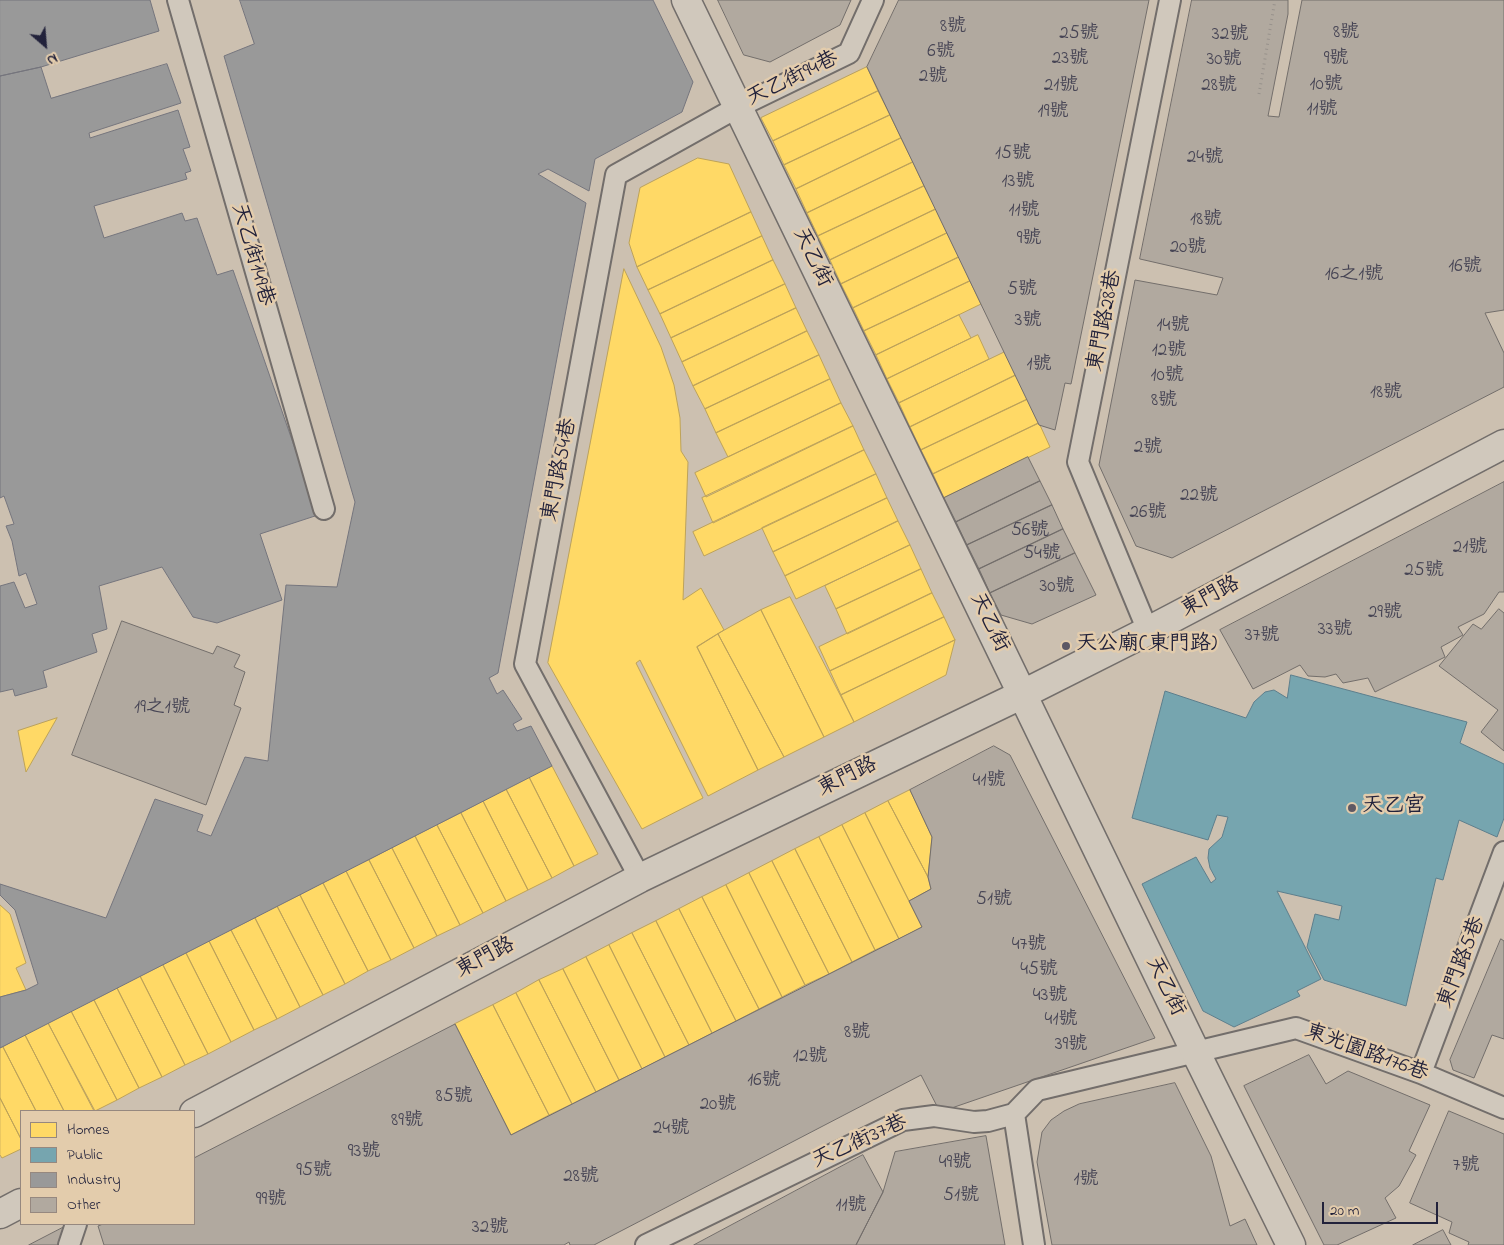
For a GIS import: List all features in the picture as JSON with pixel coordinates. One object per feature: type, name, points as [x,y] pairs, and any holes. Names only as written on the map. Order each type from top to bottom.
[{"type":"street","name":"天乙街","points":[[686,0],[1196,1053],[1291,1245]]},
{"type":"street","name":"東門路","points":[[195,1112],[640,878],[1023,694],[1148,631],[1504,444]]},
{"type":"street","points":[[0,1214],[20,1204]]},
{"type":"lane","name":"天乙街149巷","points":[[178,0],[324,509]]},
{"type":"lane","name":"天乙街94巷","points":[[738,107],[849,53],[873,0]]},
{"type":"lane","name":"東門路28巷","points":[[1148,631],[1078,462],[1170,0]]},
{"type":"lane","name":"東門路54巷","points":[[640,878],[525,664],[616,175],[738,107]]},
{"type":"lane","name":"東門路5巷","points":[[1422,1072],[1504,852]]},
{"type":"lane","name":"東光園路176巷","points":[[1196,1053],[1296,1028],[1422,1072],[1504,1108]]},
{"type":"lane","points":[[1034,1245],[1014,1114],[1037,1090],[1196,1053]]},
{"type":"lane","name":"天乙街37巷","points":[[646,1245],[903,1120],[934,1116],[974,1122],[988,1121],[1014,1114]]},
{"type":"lane","points":[[68,1245],[76,1225]]},
{"type":"path","points":[[1259,94],[1275,0]]},
{"type":"building: Homes","points":[[867,67],[878,91],[773,141],[761,118]]},
{"type":"building: Homes","points":[[878,91],[890,115],[784,165],[773,141]]},
{"type":"building: Homes","points":[[890,115],[901,138],[796,189],[784,165]]},
{"type":"building: Homes","points":[[901,138],[913,162],[807,213],[796,189]]},
{"type":"building: Homes","points":[[698,158],[729,164],[751,212],[637,267],[629,243],[640,188]]},
{"type":"building: Homes","points":[[913,162],[924,186],[818,236],[807,213]]},
{"type":"building: Homes","points":[[924,186],[936,209],[830,260],[818,236]]},
{"type":"building: Homes","points":[[936,209],[947,233],[841,284],[830,260]]},
{"type":"building: Homes","points":[[751,212],[762,236],[648,290],[637,267]]},
{"type":"building: Homes","points":[[947,233],[959,257],[853,308],[841,284]]},
{"type":"building: Homes","points":[[762,236],[773,260],[660,314],[648,290]]},
{"type":"building: Homes","points":[[959,257],[970,281],[864,331],[853,308]]},
{"type":"building: Homes","points":[[773,260],[785,284],[671,338],[660,314]]},
{"type":"building: Homes","points":[[624,269],[661,347],[674,385],[680,418],[681,451],[688,462],[683,600],[701,588],[724,630],[697,647],[758,770],[708,796],[640,660],[636,663],[703,798],[642,829],[548,663]]},
{"type":"building: Homes","points":[[970,281],[981,304],[876,355],[864,331]]},
{"type":"building: Homes","points":[[785,284],[796,308],[682,362],[671,338]]},
{"type":"building: Homes","points":[[796,308],[807,331],[693,386],[682,362]]},
{"type":"building: Homes","points":[[959,315],[971,338],[887,379],[876,355]]},
{"type":"building: Homes","points":[[807,331],[819,355],[705,409],[693,386]]},
{"type":"building: Homes","points":[[978,335],[989,359],[899,403],[887,379]]},
{"type":"building: Homes","points":[[1005,352],[1016,375],[910,427],[899,403]]},
{"type":"building: Homes","points":[[819,355],[830,379],[716,433],[705,409]]},
{"type":"building: Homes","points":[[1016,375],[1028,399],[921,450],[910,427]]},
{"type":"building: Homes","points":[[830,379],[841,403],[728,457],[716,433]]},
{"type":"building: Homes","points":[[1028,399],[1039,423],[933,474],[921,450]]},
{"type":"building: Homes","points":[[841,403],[853,426],[706,497],[695,473]]},
{"type":"building: Homes","points":[[1039,423],[1050,447],[944,498],[933,474]]},
{"type":"building: Homes","points":[[853,426],[864,450],[713,523],[702,498]]},
{"type":"building: Homes","points":[[864,450],[876,474],[704,556],[693,532]]},
{"type":"building: Homes","points":[[876,474],[887,498],[773,552],[762,528]]},
{"type":"building: Homes","points":[[887,498],[898,521],[785,576],[773,552]]},
{"type":"building: Homes","points":[[898,521],[910,545],[796,599],[785,576]]},
{"type":"building: Homes","points":[[910,545],[921,569],[836,609],[825,586]]},
{"type":"building: Homes","points":[[921,569],[932,593],[847,634],[836,609]]},
{"type":"building: Homes","points":[[932,593],[944,617],[830,671],[819,647]]},
{"type":"building: Homes","points":[[790,597],[854,722],[824,737],[761,610]]},
{"type":"building: Homes","points":[[761,610],[824,737],[784,757],[718,634]]},
{"type":"building: Homes","points":[[944,617],[955,640],[841,695],[830,671]]},
{"type":"building: Homes","points":[[718,634],[784,757],[758,770],[697,647]]},
{"type":"building: Homes","points":[[955,640],[946,675],[854,722],[841,695]]},
{"type":"building: Homes","points":[[57,718],[26,772],[18,731]]},
{"type":"building: Homes","points":[[552,766],[598,854],[574,866],[529,777]]},
{"type":"building: Homes","points":[[529,777],[574,866],[552,878],[506,789]]},
{"type":"building: Homes","points":[[506,789],[552,878],[528,890],[483,801]]},
{"type":"building: Homes","points":[[910,790],[932,837],[928,877],[888,801]]},
{"type":"building: Homes","points":[[483,801],[528,890],[506,901],[461,813]]},
{"type":"building: Homes","points":[[888,801],[928,877],[931,889],[909,901],[865,813]]},
{"type":"building: Homes","points":[[461,813],[506,901],[483,913],[437,825]]},
{"type":"building: Homes","points":[[865,813],[922,927],[899,939],[842,825]]},
{"type":"building: Homes","points":[[437,825],[483,913],[460,925],[415,836]]},
{"type":"building: Homes","points":[[842,825],[899,939],[875,950],[819,837]]},
{"type":"building: Homes","points":[[415,836],[460,925],[437,936],[392,848]]},
{"type":"building: Homes","points":[[819,837],[875,950],[852,962],[795,849]]},
{"type":"building: Homes","points":[[392,848],[437,936],[414,948],[369,860]]},
{"type":"building: Homes","points":[[795,849],[852,962],[829,974],[772,861]]},
{"type":"building: Homes","points":[[369,860],[414,948],[391,960],[346,871]]},
{"type":"building: Homes","points":[[772,861],[829,974],[805,985],[749,873]]},
{"type":"building: Homes","points":[[346,871],[391,960],[368,971],[323,883]]},
{"type":"building: Homes","points":[[749,873],[805,985],[782,997],[726,885]]},
{"type":"building: Homes","points":[[323,883],[368,971],[345,984],[300,895]]},
{"type":"building: Homes","points":[[726,885],[782,997],[759,1009],[702,897]]},
{"type":"building: Homes","points":[[300,895],[345,984],[323,995],[277,906]]},
{"type":"building: Homes","points":[[702,897],[759,1009],[736,1021],[679,909]]},
{"type":"building: Homes","points":[[0,905],[10,914],[26,963],[16,968],[26,990],[0,997]]},
{"type":"building: Homes","points":[[277,906],[323,995],[300,1007],[255,918]]},
{"type":"building: Homes","points":[[679,909],[736,1021],[712,1033],[656,921]]},
{"type":"building: Homes","points":[[255,918],[300,1007],[277,1019],[231,930]]},
{"type":"building: Homes","points":[[656,921],[712,1033],[689,1045],[632,933]]},
{"type":"building: Homes","points":[[231,930],[277,1019],[254,1030],[209,941]]},
{"type":"building: Homes","points":[[632,933],[689,1045],[665,1057],[609,945]]},
{"type":"building: Homes","points":[[209,941],[254,1030],[231,1042],[186,953]]},
{"type":"building: Homes","points":[[609,945],[665,1057],[642,1069],[586,957]]},
{"type":"building: Homes","points":[[186,953],[231,1042],[208,1054],[163,965]]},
{"type":"building: Homes","points":[[586,957],[642,1069],[619,1080],[563,969]]},
{"type":"building: Homes","points":[[163,965],[208,1054],[185,1065],[140,976]]},
{"type":"building: Homes","points":[[563,969],[619,1080],[596,1092],[539,980]]},
{"type":"building: Homes","points":[[140,976],[185,1065],[162,1077],[117,988]]},
{"type":"building: Homes","points":[[539,980],[596,1092],[572,1104],[516,993]]},
{"type":"building: Homes","points":[[117,988],[162,1077],[139,1088],[94,1000]]},
{"type":"building: Homes","points":[[516,993],[572,1104],[549,1115],[493,1005]]},
{"type":"building: Homes","points":[[94,1000],[139,1088],[117,1100],[71,1011]]},
{"type":"building: Homes","points":[[493,1005],[549,1115],[511,1135],[455,1024]]},
{"type":"building: Homes","points":[[71,1011],[117,1100],[94,1110],[48,1023]]},
{"type":"building: Homes","points":[[48,1023],[93,1110],[63,1110],[25,1035]]},
{"type":"building: Homes","points":[[25,1035],[63,1110],[35,1110],[3,1047]]},
{"type":"building: Homes","points":[[3,1047],[35,1110],[20,1110],[20,1137],[0,1098],[0,1048]]},
{"type":"building: Homes","points":[[0,1098],[20,1137],[20,1149],[2,1158],[0,1155]]},
{"type":"building: Public","points":[[1291,675],[1467,722],[1460,743],[1504,764],[1504,818],[1497,837],[1459,820],[1443,880],[1436,878],[1406,1006],[1324,980],[1307,947],[1315,914],[1339,920],[1342,906],[1277,891],[1321,979],[1297,991],[1300,996],[1234,1027],[1203,1011],[1142,884],[1196,857],[1211,883],[1216,879],[1210,868],[1209,849],[1222,837],[1228,817],[1217,815],[1208,840],[1132,818],[1165,691],[1246,718],[1254,702],[1265,692],[1274,690],[1287,698]]},
{"type":"building: Industry","points":[[0,0],[150,0],[159,31],[41,67],[0,76]]},
{"type":"building: Industry","points":[[240,0],[653,0],[693,82],[682,112],[595,159],[589,191],[548,169],[538,174],[586,203],[498,673],[489,678],[497,694],[503,690],[522,719],[513,724],[517,731],[531,726],[552,766],[0,1048],[0,997],[26,990],[38,984],[15,910],[0,895],[0,884],[106,918],[155,799],[203,815],[197,831],[211,836],[245,757],[268,761],[286,585],[337,587],[355,502],[224,56],[254,44]]},
{"type":"building: Industry","points":[[167,64],[181,103],[89,133],[90,138],[178,110],[190,147],[183,149],[191,171],[185,173],[187,179],[94,206],[104,238],[182,213],[185,221],[197,218],[217,275],[233,270],[318,515],[260,534],[282,600],[217,623],[193,617],[162,567],[99,586],[107,629],[92,634],[97,652],[43,671],[47,687],[15,696],[13,689],[0,692],[0,586],[14,582],[25,608],[37,604],[26,573],[19,576],[12,541],[6,526],[14,524],[4,496],[0,498],[0,76],[41,67],[51,98]]},
{"type":"building: Other","points":[[718,0],[851,0],[840,25],[770,62],[744,55]]},
{"type":"building: Other","points":[[899,0],[1149,0],[1071,384],[1065,383],[1055,430],[1039,425],[867,67]]},
{"type":"building: Other","points":[[1192,0],[1288,0],[1288,14],[1268,116],[1279,117],[1302,0],[1504,0],[1504,310],[1485,313],[1504,353],[1504,387],[1172,558],[1136,546],[1099,465],[1135,280],[1217,295],[1223,278],[1140,259]]},
{"type":"building: Other","points":[[1028,457],[1040,481],[956,522],[944,498]]},
{"type":"building: Other","points":[[1040,481],[1052,505],[967,545],[956,522]]},
{"type":"building: Other","points":[[1504,482],[1504,592],[1499,592],[1484,614],[1458,627],[1463,635],[1441,647],[1445,657],[1375,692],[1368,678],[1343,683],[1336,674],[1325,677],[1308,676],[1300,665],[1253,689],[1220,630]]},
{"type":"building: Other","points":[[1052,505],[1063,529],[979,569],[967,545]]},
{"type":"building: Other","points":[[1063,529],[1075,553],[990,593],[979,569]]},
{"type":"building: Other","points":[[1075,553],[1096,595],[1032,624],[1001,615],[990,593]]},
{"type":"building: Other","points":[[1499,609],[1504,613],[1504,751],[1481,732],[1498,710],[1439,666],[1473,624],[1481,629]]},
{"type":"building: Other","points":[[122,621],[213,654],[217,646],[240,655],[234,667],[245,672],[234,705],[241,708],[206,805],[72,755]]},
{"type":"building: Other","points":[[994,746],[1010,755],[1155,1038],[940,1112],[921,1075],[594,1245],[570,1245],[569,1242],[564,1245],[104,1245],[98,1226],[100,1225],[195,1225],[195,1157],[455,1024],[511,1135],[922,927],[909,901],[931,889],[928,877],[932,837],[910,790]]},
{"type":"building: Other","points":[[1501,939],[1504,941],[1504,1039],[1492,1035],[1474,1078],[1453,1070],[1450,1060]]},
{"type":"building: Other","points":[[1309,1055],[1326,1084],[1348,1071],[1430,1105],[1409,1151],[1416,1155],[1399,1186],[1385,1198],[1396,1218],[1337,1245],[1324,1245],[1244,1086]]},
{"type":"building: Other","points":[[1175,1083],[1211,1156],[1230,1226],[1245,1219],[1257,1245],[1052,1245],[1037,1162],[1042,1132],[1051,1120],[1079,1104]]},
{"type":"building: Other","points":[[1449,1111],[1504,1134],[1504,1245],[1468,1245],[1469,1242],[1449,1233],[1452,1222],[1410,1203]]},
{"type":"building: Other","points":[[986,1136],[1005,1245],[856,1245],[883,1192],[895,1152]]},
{"type":"building: Other","points":[[863,1155],[883,1192],[856,1245],[694,1245]]},
{"type":"building: Other","points":[[64,1227],[58,1245],[29,1245]]},
{"type":"building: Other","points":[[1443,1230],[1451,1245],[1413,1245]]},
{"type":"place","name":"天公廟(東門路)","points":[[1066,646]]},
{"type":"place","name":"天乙宮","points":[[1352,808]]}]
